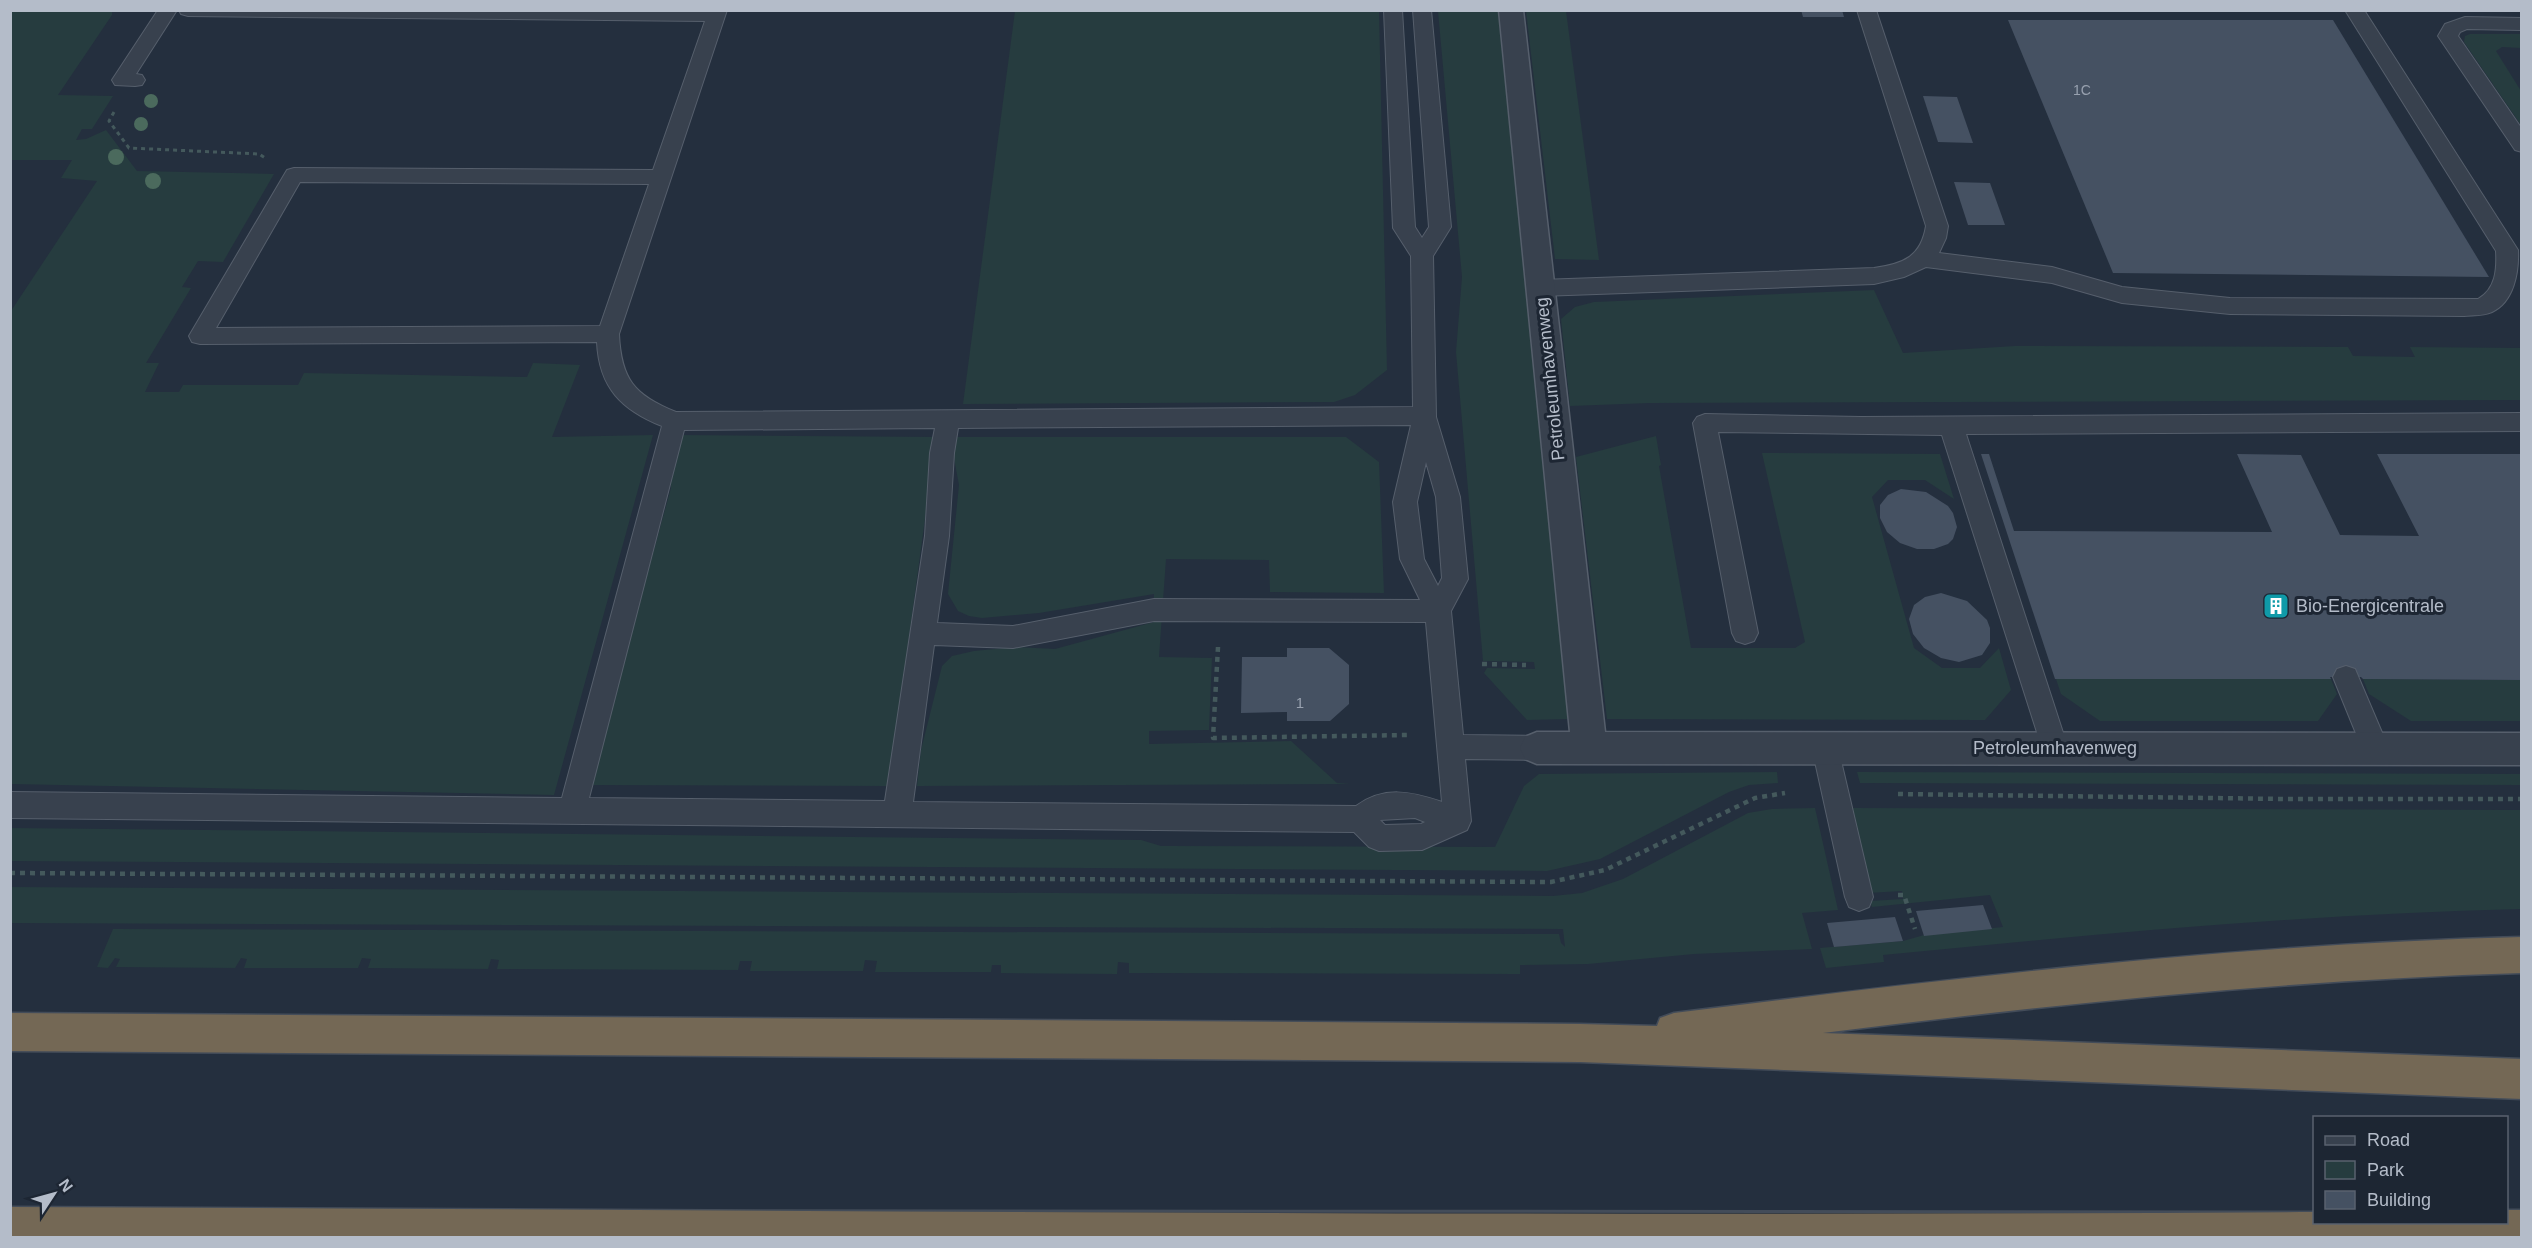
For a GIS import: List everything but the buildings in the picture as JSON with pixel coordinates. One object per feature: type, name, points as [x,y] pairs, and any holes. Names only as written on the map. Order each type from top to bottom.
[{"type":"highway","points":[[1580,1043],[1928,1000],[2146,977],[2322,964],[2522,955]]},
{"type":"highway","points":[[10,1032],[1580,1043],[2522,1079]]},
{"type":"highway","points":[[10,1228],[2120,1236],[2522,1231]]},
{"type":"street","name":"Petroleumhavenweg","points":[[1511,10],[1589,747]]},
{"type":"street","name":"Petroleumhavenweg","points":[[1537,748],[2522,749]]},
{"type":"lane","points":[[135,80],[122,81],[168,10]]},
{"type":"lane","points":[[188,10],[717,13],[608,334],[607,352],[612,372],[623,391],[637,404],[654,414],[675,421],[1425,416]]},
{"type":"lane","points":[[10,806],[1360,819],[1379,838],[1422,837],[1457,821],[1438,611],[1412,559],[1405,502],[1425,416],[1422,255],[1404,228],[1393,10]]},
{"type":"lane","points":[[1422,10],[1440,227],[1422,255]]},
{"type":"lane","points":[[1540,288],[1874,276],[1913,267],[1924,259],[1936,238],[1937,226],[1866,10]]},
{"type":"lane","points":[[1924,259],[2052,275],[2122,295],[2230,306],[2464,308],[2485,305],[2498,293],[2506,279],[2509,264],[2507,250],[2354,10]]},
{"type":"lane","points":[[2522,24],[2465,23],[2452,28],[2448,36],[2522,145]]},
{"type":"lane","points":[[608,334],[200,336],[294,175],[662,177]]},
{"type":"lane","points":[[1425,416],[1448,497],[1455,579],[1438,611]]},
{"type":"lane","points":[[897,815],[937,536],[942,453],[948,419]]},
{"type":"lane","points":[[572,812],[675,421]]},
{"type":"lane","points":[[1745,633],[1705,423],[1951,425],[2522,422]]},
{"type":"lane","points":[[1951,425],[2055,748]]},
{"type":"lane","points":[[923,633],[1013,637],[1154,610],[1438,611]]},
{"type":"lane","points":[[2346,677],[2376,749]]},
{"type":"lane","points":[[1449,741],[1537,748]]},
{"type":"lane","points":[[1825,748],[1859,897]]},
{"type":"path","points":[[135,80],[109,121],[129,148],[260,154],[294,175]]},
{"type":"path","points":[[1220,610],[1213,738],[1449,741]]},
{"type":"path","points":[[1904,895],[1915,929]]},
{"type":"green space","points":[[11,10],[112,11],[112,15],[58,95],[113,96],[92,129],[82,129],[76,140],[86,139],[106,130],[137,171],[274,174],[223,262],[198,261],[182,287],[191,288],[146,363],[159,363],[145,392],[179,392],[183,385],[298,385],[304,373],[527,377],[533,363],[580,365],[552,437],[653,435],[554,795],[11,784],[11,311],[97,181],[61,178],[72,160],[11,160]]},
{"type":"green space","points":[[1015,11],[1379,11],[1387,370],[1355,395],[1334,402],[963,404]]},
{"type":"green space","points":[[1438,11],[1498,11],[1568,719],[1527,720],[1484,673],[1487,668],[1535,669],[1534,662],[1483,661],[1456,352],[1462,277]]},
{"type":"green space","points":[[1526,11],[1566,11],[1599,260],[1555,259]]},
{"type":"green space","points":[[2470,34],[2521,34],[2521,48],[2502,47],[2496,51],[2521,91],[2521,125],[2464,42],[2465,36]]},
{"type":"green space","points":[[1874,290],[1903,353],[2015,346],[2348,347],[2353,356],[2415,357],[2410,347],[2521,348],[2521,400],[1650,403],[1570,406],[1561,319],[1575,307],[1594,302]]},
{"type":"green space","points":[[679,435],[936,437],[889,786],[589,785],[671,488],[669,469]]},
{"type":"green space","points":[[1656,436],[1661,465],[1659,466],[1691,648],[1795,648],[1805,642],[1762,453],[1940,454],[1954,499],[1925,480],[1888,480],[1872,497],[1914,648],[1942,668],[1980,668],[1999,648],[2011,690],[1985,720],[1607,719],[1576,457]]},
{"type":"green space","points":[[950,437],[1346,437],[1379,462],[1384,593],[1270,592],[1269,560],[1166,559],[1159,657],[1212,658],[1209,730],[1149,731],[1149,744],[1291,741],[1337,783],[1350,784],[917,786],[921,750],[942,666],[952,656],[974,651],[1015,647],[1055,649],[1154,622],[1154,594],[1039,613],[982,618],[958,611],[948,594],[959,485]]},
{"type":"green space","points":[[2056,679],[2331,679],[2337,694],[2318,721],[2100,721],[2061,694]]},
{"type":"green space","points":[[2363,679],[2521,680],[2521,721],[2411,721],[2369,694]]},
{"type":"green space","points":[[1777,772],[1778,783],[1749,785],[1729,792],[1600,859],[1547,871],[11,861],[11,828],[1141,840],[1161,846],[1495,847],[1524,786],[1539,774]]},
{"type":"green space","points":[[1857,772],[2521,774],[2522,785],[1860,783]]},
{"type":"green space","points":[[1815,808],[1838,910],[1802,913],[1812,949],[1694,954],[1588,964],[1520,965],[1520,974],[1129,973],[1129,963],[1118,962],[1117,974],[1001,973],[1001,965],[992,965],[991,972],[875,972],[877,961],[865,960],[863,971],[750,971],[752,961],[740,961],[738,970],[497,969],[499,960],[491,959],[488,969],[368,968],[371,959],[362,958],[358,968],[244,968],[247,959],[241,958],[235,968],[116,967],[120,959],[115,958],[108,968],[97,967],[113,929],[1559,934],[1561,943],[1565,947],[1563,929],[11,923],[11,887],[1553,896],[1582,893],[1623,879],[1748,813],[1772,809]]},
{"type":"green space","points":[[1848,808],[2521,810],[2521,909],[2361,915],[2122,933],[1883,955],[1884,962],[1826,968],[1820,948],[1903,941],[1924,935],[2003,927],[1990,895],[1872,907],[1870,901],[1903,899],[1902,891],[1868,893]]},
{"type":"place","name":"Bio-Energicentrale","points":[[2276,606]]}]
